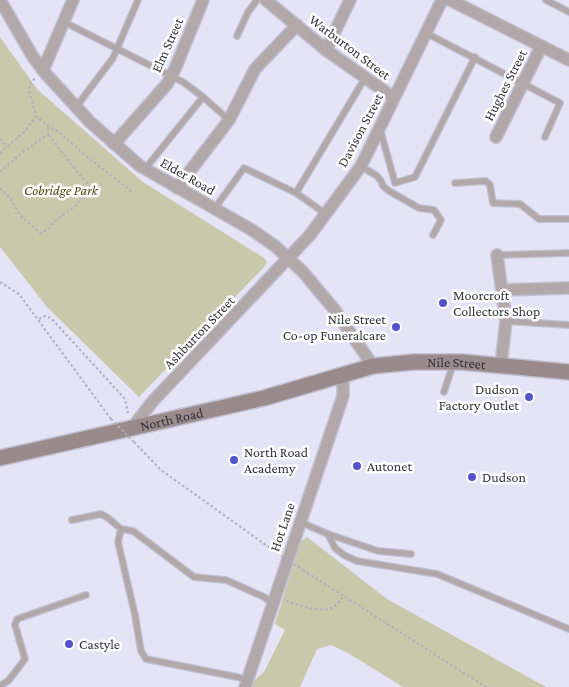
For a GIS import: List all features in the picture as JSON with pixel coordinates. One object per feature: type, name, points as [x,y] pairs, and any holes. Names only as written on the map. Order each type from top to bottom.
[{"type":"main road","name":"Nile Street","points":[[343,376],[373,366],[414,362],[501,365],[569,372]]},
{"type":"main road","name":"North Road","points":[[0,458],[133,435],[343,376]]},
{"type":"street","name":"Elder Road","points":[[0,0],[33,57],[84,115],[114,144],[139,164],[177,188],[252,230],[275,246],[303,272],[334,308],[373,366]]},
{"type":"street","points":[[45,72],[73,0]]},
{"type":"street","name":"Elm Street","points":[[114,144],[171,76],[203,0]]},
{"type":"street","points":[[326,50],[350,0]]},
{"type":"street","name":"Davison Street","points":[[289,259],[310,236],[361,166],[442,0]]},
{"type":"street","points":[[450,0],[569,60]]},
{"type":"street","name":"Warburton Street","points":[[273,2],[326,50],[394,98]]},
{"type":"street","points":[[177,188],[229,120],[255,69],[297,25]]},
{"type":"street","name":"Hughes Street","points":[[496,137],[541,47]]},
{"type":"street","points":[[497,255],[506,321],[501,365]]},
{"type":"street","name":"Ashburton Street","points":[[133,435],[153,401],[289,259]]},
{"type":"street","points":[[502,290],[569,288]]},
{"type":"street","name":"Hot Lane","points":[[246,684],[343,396],[343,376]]},
{"type":"lane","points":[[84,115],[118,49],[138,0]]},
{"type":"lane","points":[[237,36],[256,0]]},
{"type":"lane","points":[[546,0],[569,12]]},
{"type":"lane","points":[[64,22],[171,76],[203,97],[229,120]]},
{"type":"lane","points":[[429,29],[475,57],[560,103],[545,137]]},
{"type":"lane","points":[[379,127],[395,183],[416,177],[475,57]]},
{"type":"lane","points":[[296,193],[364,78]]},
{"type":"lane","points":[[139,164],[203,97]]},
{"type":"lane","points":[[361,166],[377,176],[389,192],[419,208],[434,210],[441,220],[433,234]]},
{"type":"lane","points":[[215,208],[244,168],[296,193],[326,214]]},
{"type":"lane","points":[[455,183],[486,181],[490,185],[493,203],[520,204],[539,219],[569,219]]},
{"type":"lane","points":[[497,255],[569,253]]},
{"type":"lane","points":[[506,321],[569,325]]},
{"type":"lane","points":[[444,392],[454,362]]},
{"type":"lane","points":[[72,520],[101,514],[121,529],[133,531],[194,577],[226,580],[273,600]]},
{"type":"lane","points":[[300,522],[378,551],[411,554]]},
{"type":"lane","points":[[121,529],[118,542],[135,615],[141,651],[146,659],[237,677],[246,684]]},
{"type":"lane","points":[[328,534],[335,548],[357,561],[437,574],[569,629]]},
{"type":"lane","points":[[4,685],[25,659],[15,626],[17,619],[86,595]]},
{"type":"path","points":[[45,72],[31,81],[29,90],[36,116],[48,126],[60,132],[131,191]]},
{"type":"path","points":[[0,153],[25,131],[36,116]]},
{"type":"path","points":[[0,188],[11,199],[19,214],[40,233],[47,230],[55,221],[74,207],[92,187],[77,172],[48,134],[48,126]]},
{"type":"path","points":[[0,172],[29,147],[48,134]]},
{"type":"path","points":[[0,139],[7,147]]},
{"type":"path","points":[[0,282],[19,294],[111,419],[133,435],[161,470],[277,553],[486,687]]},
{"type":"path","points":[[38,319],[45,316],[51,318],[125,399],[133,435]]},
{"type":"path","points":[[273,600],[328,609],[338,604],[344,596]]},
{"type":"green space","name":"Cobridge Park","points":[[0,37],[37,89],[143,182],[264,258],[267,262],[139,397],[47,307],[0,247]]},
{"type":"green space","points":[[307,537],[387,599],[546,687],[403,687],[348,653],[331,645],[317,649],[300,687],[250,687],[251,683],[264,672],[285,630],[275,624],[300,542]]},
{"type":"place","name":"Moorcroft Collectors Shop","points":[[443,303]]},
{"type":"place","name":"Nile Street Co-op Funeralcare","points":[[396,327]]},
{"type":"place","name":"Dudson Factory Outlet","points":[[529,397]]},
{"type":"place","name":"North Road Academy","points":[[234,460]]},
{"type":"place","name":"Autonet","points":[[357,466]]},
{"type":"place","name":"Dudson","points":[[472,477]]},
{"type":"place","name":"Castyle","points":[[69,644]]}]
